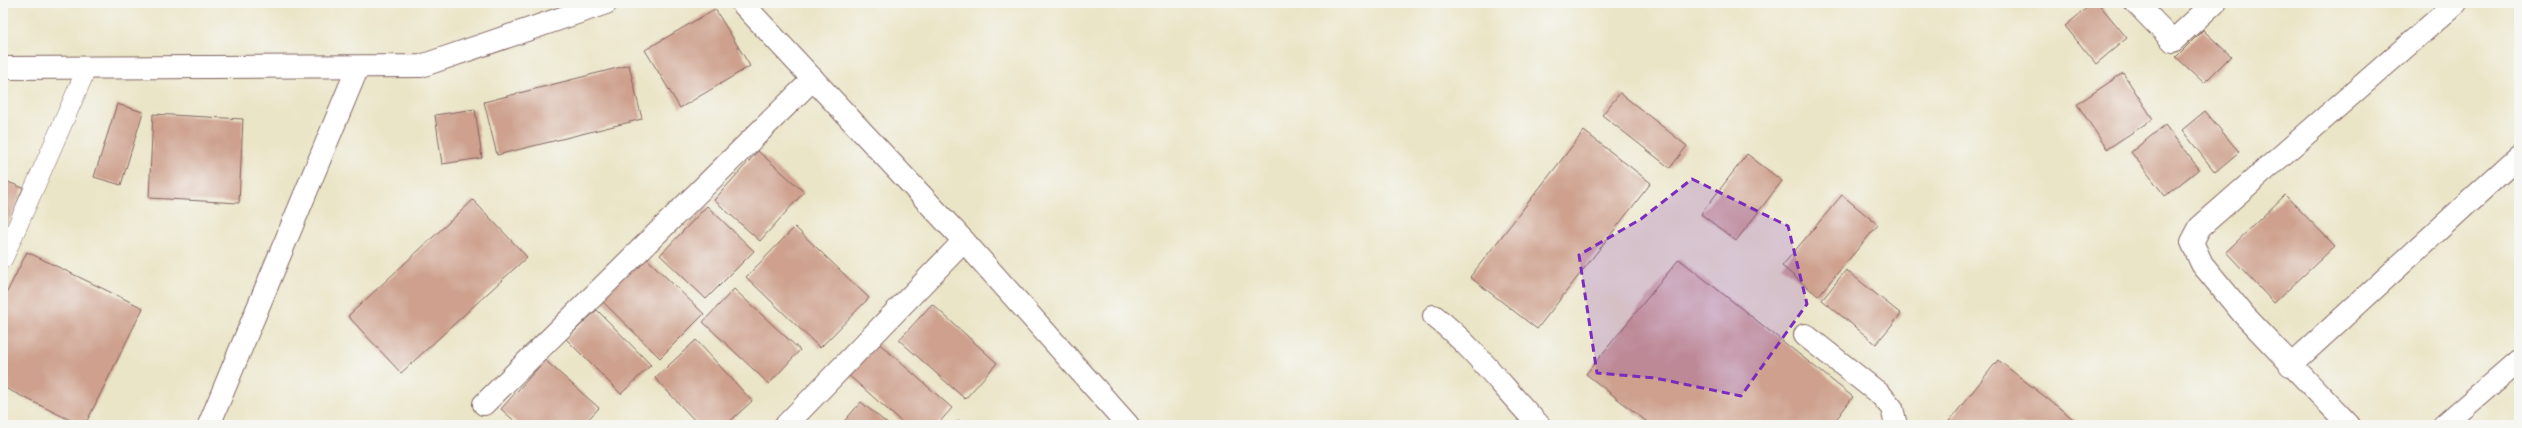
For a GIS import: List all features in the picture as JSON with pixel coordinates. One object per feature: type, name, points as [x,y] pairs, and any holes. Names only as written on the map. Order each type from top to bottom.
[{"type":"street","points":[[3,68],[421,66],[606,3]]},
{"type":"street","points":[[742,3],[964,241],[1128,425]]},
{"type":"street","points":[[2136,3],[2173,41],[2214,3]]},
{"type":"street","points":[[2349,425],[2290,366],[2202,264],[2192,242],[2200,227],[2456,3]]},
{"type":"street","points":[[209,425],[358,67]]},
{"type":"street","points":[[484,404],[813,79]]},
{"type":"street","points":[[2290,366],[2519,156]]},
{"type":"street","points":[[786,425],[964,241]]},
{"type":"street","points":[[1434,316],[1455,332],[1475,353],[1504,389],[1539,425]]},
{"type":"street","points":[[1805,335],[1881,395],[1892,408],[1896,425]]},
{"type":"street","points":[[2444,425],[2519,360]]},
{"type":"lane","points":[[3,258],[87,68]]},
{"type":"highlighted area","points":[[1692,179],[1788,226],[1807,304],[1741,396],[1655,378],[1597,373],[1579,255],[1641,219]]},
{"type":"building","points":[[2093,3],[2098,3],[2127,38],[2096,64],[2065,26]]},
{"type":"building","points":[[715,9],[750,66],[680,108],[645,50]]},
{"type":"building","points":[[2203,30],[2231,56],[2204,83],[2176,57]]},
{"type":"building","points":[[629,65],[642,119],[497,155],[484,102]]},
{"type":"building","points":[[2123,73],[2153,119],[2107,149],[2077,104]]},
{"type":"building","points":[[1620,93],[1687,146],[1670,168],[1602,115]]},
{"type":"building","points":[[117,104],[143,112],[121,185],[94,177]]},
{"type":"building","points":[[475,109],[482,158],[442,164],[435,115]]},
{"type":"building","points":[[2205,111],[2239,152],[2215,172],[2182,130]]},
{"type":"building","points":[[153,114],[243,119],[239,203],[149,198]]},
{"type":"building","points":[[2165,125],[2199,169],[2165,196],[2131,152]]},
{"type":"building","points":[[1584,131],[1651,183],[1537,329],[1470,277]]},
{"type":"building","points":[[758,151],[804,192],[760,241],[714,200]]},
{"type":"building","points":[[1747,154],[1782,181],[1736,241],[1701,214]]},
{"type":"building","points":[[3,180],[23,188],[5,233],[3,232]]},
{"type":"building","points":[[1842,195],[1878,225],[1818,296],[1782,266]]},
{"type":"building","points":[[2285,195],[2335,246],[2274,303],[2226,252]]},
{"type":"building","points":[[473,200],[527,257],[401,373],[348,316]]},
{"type":"building","points":[[707,206],[754,251],[706,299],[660,255]]},
{"type":"building","points":[[795,227],[869,298],[820,348],[746,277]]},
{"type":"building","points":[[27,252],[143,308],[85,425],[80,425],[3,387],[3,300]]},
{"type":"building","points":[[641,253],[704,314],[660,358],[598,297]]},
{"type":"building","points":[[1679,259],[1853,397],[1832,425],[1651,425],[1586,374]]},
{"type":"building","points":[[1846,270],[1901,314],[1876,344],[1822,300]]},
{"type":"building","points":[[734,289],[800,350],[769,384],[703,322]]},
{"type":"building","points":[[932,304],[997,363],[965,399],[899,340]]},
{"type":"building","points":[[597,310],[651,365],[621,394],[566,339]]},
{"type":"building","points":[[696,340],[752,401],[726,425],[699,425],[655,378]]},
{"type":"building","points":[[875,340],[952,408],[937,425],[905,425],[845,372]]},
{"type":"building","points":[[545,360],[599,408],[583,425],[519,425],[501,409]]},
{"type":"building","points":[[1998,360],[2081,425],[1946,425]]},
{"type":"building","points":[[861,402],[889,425],[841,425]]},
{"type":"building","points":[[959,421],[964,425],[956,425]]}]
